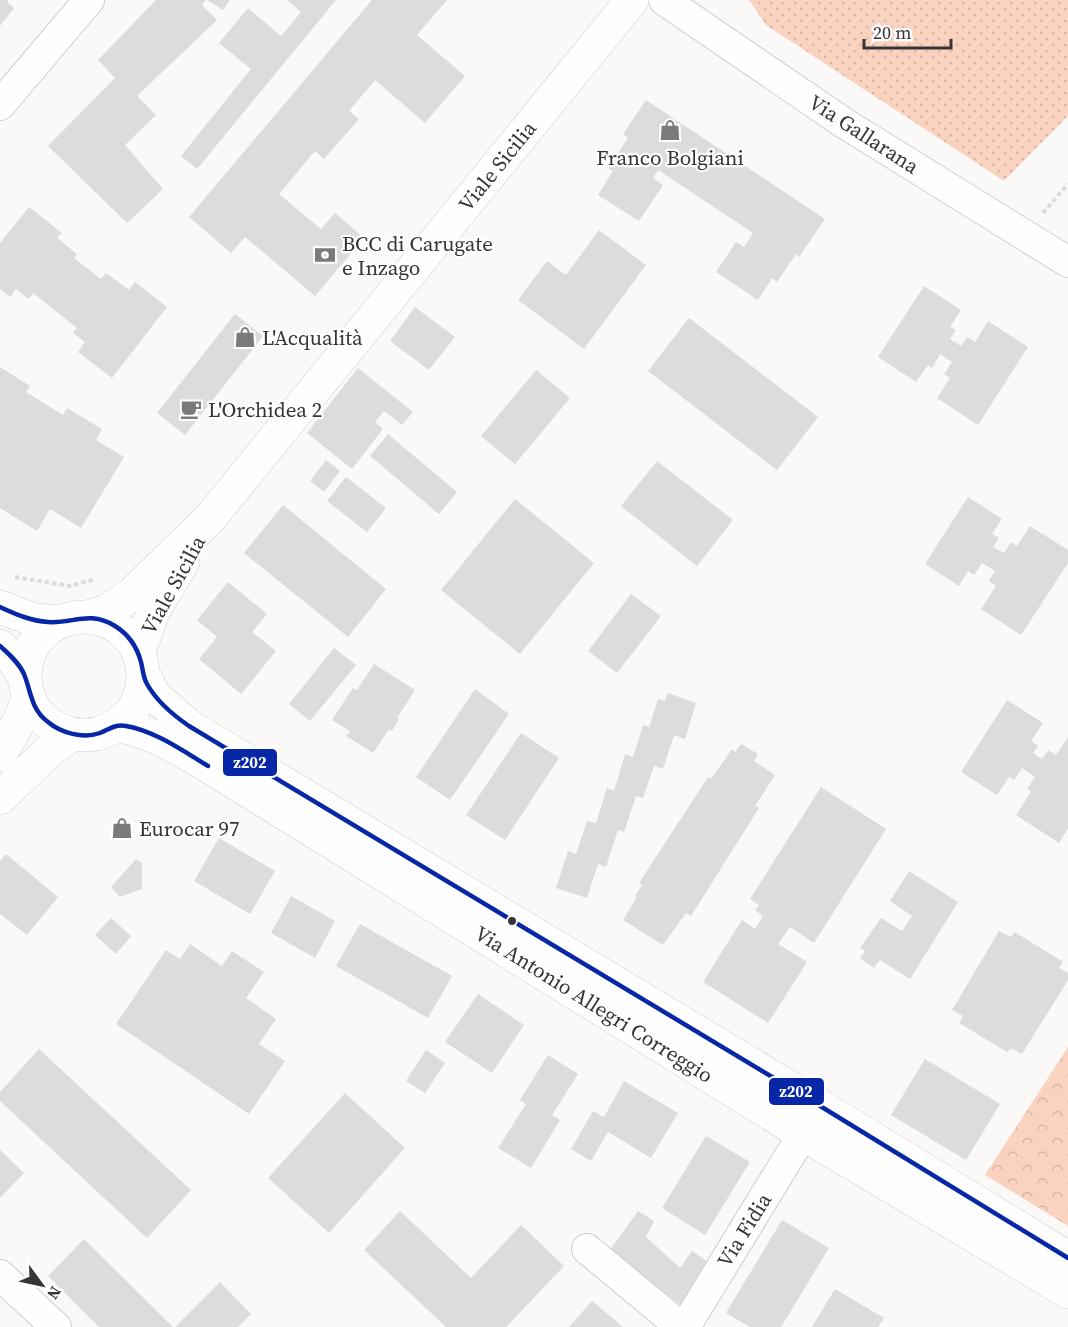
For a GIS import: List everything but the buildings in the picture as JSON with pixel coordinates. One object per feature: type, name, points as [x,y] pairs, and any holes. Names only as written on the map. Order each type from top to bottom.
[{"type":"street","points":[[0,105],[89,0]]},
{"type":"street","name":"Via Gallarana","points":[[664,0],[843,123],[1068,262]]},
{"type":"street","name":"Viale Sicilia","points":[[74,620],[107,610],[132,594],[211,517],[623,3]]},
{"type":"street","name":"Viale Sicilia","points":[[140,664],[147,625],[211,517]]},
{"type":"street","points":[[0,645],[12,658],[45,720],[59,730],[73,734],[97,734],[127,717],[137,702],[141,688],[140,664],[132,641],[120,629],[106,621],[34,620],[5,592]]},
{"type":"street","points":[[0,755],[18,723],[27,688],[26,663],[33,647],[45,632],[74,620]]},
{"type":"street","name":"Via Antonio Allegri Correggio","points":[[140,664],[154,695],[189,726],[1068,1258]]},
{"type":"street","name":"Via Antonio Allegri Correggio","points":[[116,725],[165,741],[200,761],[803,1134],[1068,1292]]},
{"type":"street","points":[[0,798],[49,751],[73,734]]},
{"type":"street","name":"Via Fidia","points":[[587,1249],[683,1327],[803,1134]]},
{"type":"street","points":[[0,1275],[56,1327]]},
{"type":"path","points":[[1025,234],[1068,184]]},
{"type":"path","points":[[5,592],[70,586],[101,577]]},
{"type":"green space","points":[[749,0],[1068,0],[1068,116],[1004,181],[766,25]]},
{"type":"green space","points":[[1068,1047],[1068,1226],[985,1175]]},
{"type":"transit line","name":"z202","points":[[0,607],[23,617],[42,621],[57,622],[89,618],[106,621],[115,626],[128,637],[137,651],[151,691],[166,708],[189,726],[1068,1258]]},
{"type":"transit line","name":"z202","points":[[0,646],[19,666],[38,712],[53,726],[72,734],[87,735],[100,733],[113,727],[126,726],[148,732],[208,766]]},
{"type":"place","name":"Franco Bolgiani","points":[[670,130]]},
{"type":"place","name":"BCC di Carugate e Inzago","points":[[325,255]]},
{"type":"place","name":"L'Acqualità","points":[[245,337]]},
{"type":"place","name":"L'Orchidea 2","points":[[191,409]]},
{"type":"place","name":"Eurocar 97","points":[[122,828]]}]
